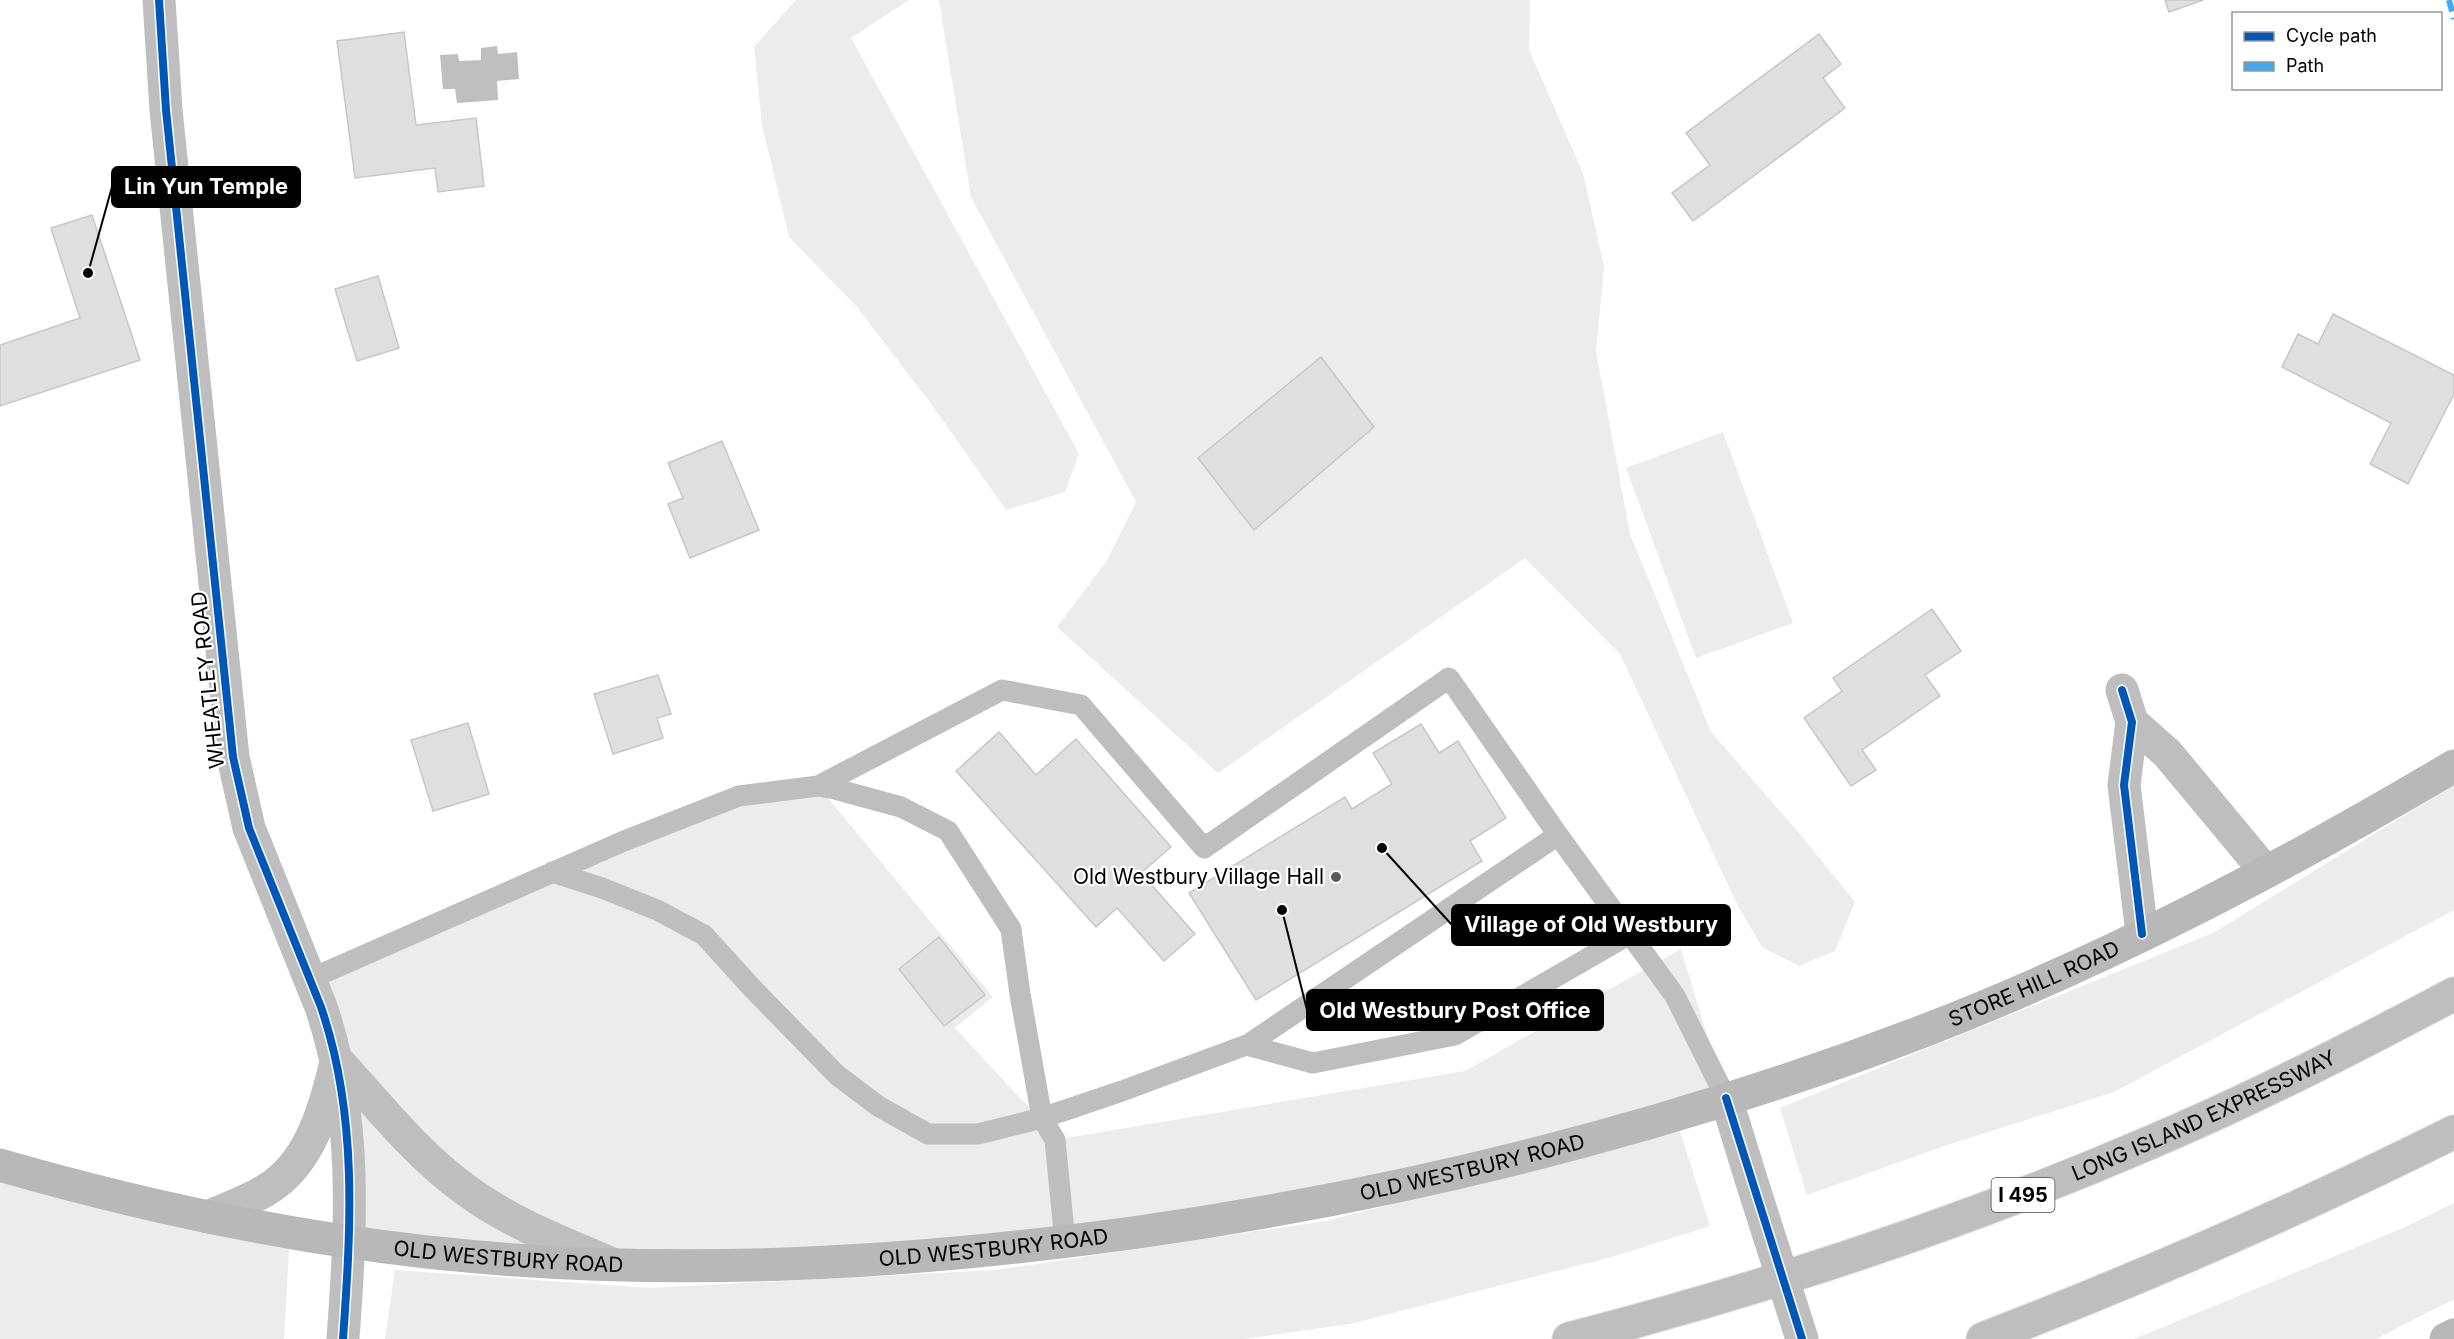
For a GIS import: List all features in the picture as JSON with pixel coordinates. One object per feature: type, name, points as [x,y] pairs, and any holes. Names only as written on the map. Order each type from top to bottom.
[{"type":"main road","name":"WHEATLEY ROAD","points":[[159,0],[166,110],[233,757],[249,828],[310,979],[337,1060],[343,1089],[349,1148],[350,1242],[343,1339]]},
{"type":"main road","points":[[2122,690],[2132,722],[2124,785],[2142,934]]},
{"type":"main road","points":[[2132,722],[2166,753],[2266,872]]},
{"type":"main road","name":"STORE HILL ROAD","points":[[1726,1098],[1931,1028],[2073,967],[2266,872],[2367,818],[2454,766]]},
{"type":"main road","name":"LONG ISLAND EXPRESSWAY","points":[[1569,1339],[1768,1283],[1895,1242],[2025,1194],[2151,1143],[2272,1086],[2454,994]]},
{"type":"main road","points":[[208,1217],[259,1194],[285,1176],[298,1159],[319,1120],[337,1060]]},
{"type":"main road","points":[[337,1060],[419,1150],[467,1191],[516,1222],[614,1265]]},
{"type":"main road","points":[[1726,1098],[1802,1339]]},
{"type":"main road","name":"OLD WESTBURY ROAD","points":[[0,1165],[208,1217],[350,1242],[463,1255],[614,1265],[791,1264],[885,1260],[1065,1242],[1183,1226],[1371,1192],[1554,1149],[1726,1098]]},
{"type":"main road","points":[[1983,1339],[2209,1248],[2335,1191],[2454,1131]]},
{"type":"main road","points":[[2445,1339],[2454,1335]]},
{"type":"lane","points":[[310,979],[624,841],[739,796],[818,786],[1002,690],[1081,705],[1204,848],[1449,678],[1558,835],[1675,996],[1726,1098]]},
{"type":"lane","points":[[818,786],[901,807],[948,831],[1011,929],[1042,1118],[1054,1140],[1065,1242]]},
{"type":"lane","points":[[552,872],[602,888],[657,910],[704,935],[837,1075],[878,1106],[928,1134],[978,1134],[1042,1118],[1247,1045],[1558,835]]},
{"type":"lane","points":[[1247,1045],[1313,1063],[1455,1035],[1630,934]]},
{"type":"shaded area","points":[[796,0],[909,0],[851,38],[1079,454],[1065,492],[1006,510],[932,405],[857,307],[789,237],[762,125],[754,47]]},
{"type":"shaded area","points":[[939,0],[1530,0],[1529,50],[1583,173],[1604,267],[1596,351],[1630,534],[1711,732],[1799,833],[1855,902],[1835,951],[1799,966],[1762,947],[1737,904],[1620,654],[1525,558],[1218,773],[1057,627],[1106,562],[1136,502],[971,197]]},
{"type":"shaded area","points":[[497,46],[498,54],[517,52],[519,79],[497,81],[498,100],[457,103],[455,89],[443,89],[440,55],[458,54],[459,61],[481,60],[481,48]]},
{"type":"shaded area","points":[[1723,432],[1793,623],[1696,658],[1626,468]]},
{"type":"shaded area","points":[[2454,785],[2454,910],[2114,1092],[1947,1145],[1807,1195],[1780,1108],[2213,933]]},
{"type":"shaded area","points":[[818,786],[993,997],[955,1028],[1019,1097],[1042,1118],[1055,1140],[1465,1071],[1681,949],[1726,1098],[1554,1149],[885,1260],[350,1242],[310,979],[739,796]]},
{"type":"shaded area","points":[[1680,1131],[1710,1226],[1615,1256],[1350,1324],[1244,1339],[385,1339],[395,1270],[650,1288],[995,1270],[1326,1221]]},
{"type":"shaded area","points":[[0,1180],[289,1249],[284,1339],[0,1339]]},
{"type":"shaded area","points":[[2454,1203],[2454,1299],[2376,1339],[2134,1339],[2403,1228]]},
{"type":"building","points":[[2165,0],[2203,0],[2169,12]]},
{"type":"building","points":[[404,32],[416,125],[476,118],[484,186],[438,192],[435,168],[355,178],[337,41]]},
{"type":"building","points":[[1819,34],[1841,64],[1823,78],[1845,108],[1693,221],[1672,193],[1710,165],[1686,133]]},
{"type":"building","points":[[92,215],[140,360],[0,406],[0,345],[80,318],[51,228]]},
{"type":"building","points":[[378,276],[399,348],[357,361],[335,289]]},
{"type":"building","points":[[2333,314],[2454,375],[2454,394],[2408,484],[2370,464],[2391,423],[2282,367],[2298,334],[2318,344]]},
{"type":"building","points":[[1321,357],[1374,427],[1254,530],[1198,458]]},
{"type":"building","points":[[722,441],[759,530],[690,558],[668,504],[683,498],[668,463]]},
{"type":"building","points":[[1932,609],[1961,651],[1925,675],[1940,696],[1862,750],[1876,770],[1851,786],[1804,718],[1842,691],[1833,678]]},
{"type":"building","points":[[658,675],[671,714],[657,718],[663,738],[613,754],[594,694]]},
{"type":"building","points":[[468,723],[489,794],[433,811],[411,740]]},
{"type":"building","name":"Old Westbury Village Hall","points":[[1421,724],[1439,753],[1458,741],[1506,818],[1470,841],[1482,861],[1256,1000],[1189,893],[1345,797],[1352,809],[1392,784],[1373,753]]},
{"type":"building","points":[[999,732],[1036,775],[1076,739],[1171,847],[1141,873],[1195,934],[1164,961],[1117,908],[1096,927],[956,771]]},
{"type":"building","points":[[939,937],[985,995],[944,1026],[899,969]]},
{"type":"marked path","points":[[2449,0],[2454,19]]},
{"type":"cycle path","points":[[159,0],[166,110],[233,757],[249,828],[321,1007],[333,1048],[341,1089],[349,1172],[348,1255],[343,1339]]},
{"type":"cycle path","points":[[2122,690],[2132,722],[2124,785],[2142,934]]},
{"type":"cycle path","points":[[1726,1098],[1802,1339]]},
{"type":"place","name":"Lin Yun Temple","points":[[88,273]]},
{"type":"place","name":"Village of Old Westbury","points":[[1382,848]]},
{"type":"place","name":"Old Westbury Village Hall","points":[[1336,877]]},
{"type":"place","name":"Old Westbury Post Office","points":[[1282,910]]}]
